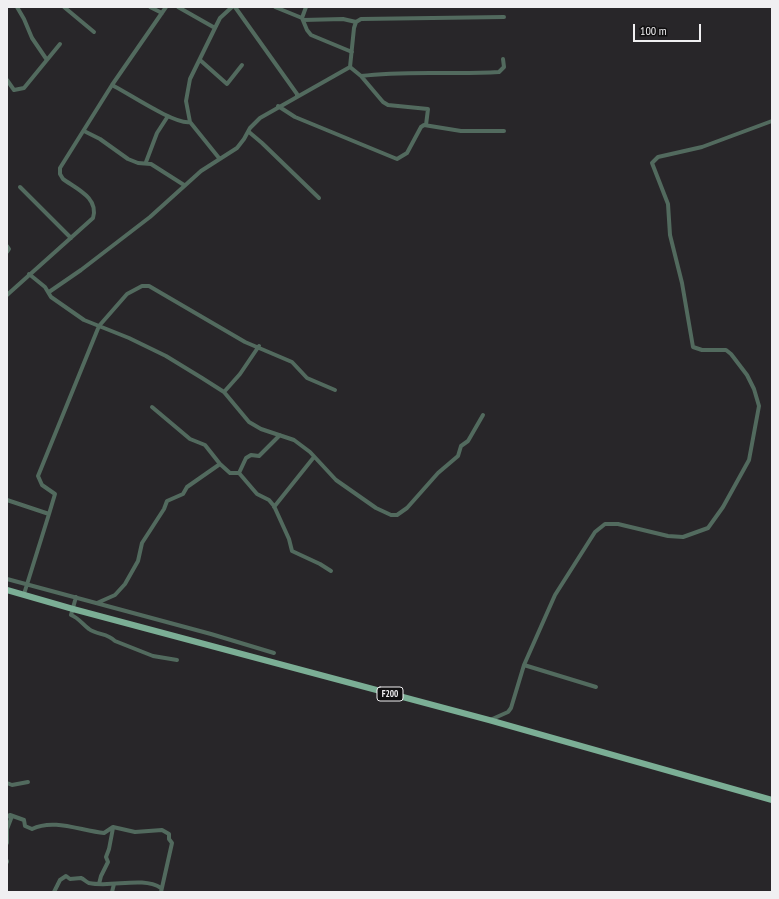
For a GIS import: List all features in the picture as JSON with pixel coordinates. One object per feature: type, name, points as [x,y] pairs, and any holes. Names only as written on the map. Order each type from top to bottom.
[{"type":"main road","name":"F200","points":[[7,590],[489,720],[772,800]]},
{"type":"street","points":[[16,7],[24,19],[32,38],[47,60]]},
{"type":"street","points":[[64,7],[94,32]]},
{"type":"street","points":[[150,7],[162,13]]},
{"type":"street","points":[[7,294],[93,218],[95,212],[92,200],[63,179],[60,174],[60,168],[112,85],[166,7]]},
{"type":"street","points":[[178,7],[215,28]]},
{"type":"street","points":[[219,158],[190,122],[186,102],[187,90],[190,79],[220,18],[233,7],[297,94],[297,97]]},
{"type":"street","points":[[275,7],[302,19],[343,19],[356,22],[361,19],[504,17]]},
{"type":"street","points":[[306,7],[302,19],[311,35],[352,52]]},
{"type":"street","points":[[350,68],[356,22]]},
{"type":"street","points":[[7,80],[14,90],[24,88],[60,44]]},
{"type":"street","points":[[361,76],[386,72],[461,74],[499,72],[504,67],[503,59]]},
{"type":"street","points":[[200,60],[225,84],[229,83],[242,65]]},
{"type":"street","points":[[49,292],[146,221],[184,185],[219,158],[237,148],[252,124],[278,106],[350,68]]},
{"type":"street","points":[[350,68],[361,76],[383,102],[388,105],[428,109],[426,125]]},
{"type":"street","points":[[112,85],[180,122],[190,122]]},
{"type":"street","points":[[278,106],[302,120],[397,159],[407,153],[421,128],[426,125],[461,131],[504,131]]},
{"type":"street","points":[[146,162],[157,132],[168,116]]},
{"type":"street","points":[[489,720],[508,712],[511,708],[524,665],[555,595],[588,542],[600,527],[605,524],[618,524],[668,536],[683,537],[708,528],[723,507],[749,460],[759,406],[754,388],[747,375],[731,354],[726,350],[702,350],[693,347],[682,283],[670,236],[668,204],[652,164],[658,157],[702,147],[772,121]]},
{"type":"street","points":[[84,131],[100,139],[128,159],[138,163],[146,162],[151,164],[184,185]]},
{"type":"street","points":[[248,132],[262,143],[319,198]]},
{"type":"street","points":[[20,187],[72,238]]},
{"type":"street","points":[[7,246],[9,249],[7,252]]},
{"type":"street","points":[[29,274],[67,310],[92,324],[129,338],[166,356],[224,392],[249,422],[261,429],[294,440],[346,487],[376,508],[391,515],[397,515],[407,508],[438,473],[458,456],[461,446],[468,441],[483,415]]},
{"type":"street","points":[[24,594],[55,494],[42,485],[38,476],[99,326],[127,294],[142,286],[149,286],[245,342],[259,346],[292,362],[307,378],[335,390]]},
{"type":"street","points":[[224,392],[240,374],[259,346]]},
{"type":"street","points":[[152,407],[190,439],[205,445],[220,464],[230,473],[239,473],[257,494],[269,500],[274,507],[289,539],[292,551],[320,564],[330,571]]},
{"type":"street","points":[[239,473],[246,458],[251,456],[259,456],[280,435]]},
{"type":"street","points":[[274,507],[314,457]]},
{"type":"street","points":[[97,603],[114,595],[125,584],[138,561],[142,543],[164,509],[167,501],[183,494],[187,487],[220,464]]},
{"type":"street","points":[[7,500],[48,514]]},
{"type":"street","points":[[7,579],[274,653]]},
{"type":"street","points":[[76,598],[71,616],[76,617],[90,630],[111,636],[115,641],[153,656],[177,660]]},
{"type":"street","points":[[524,665],[596,687]]},
{"type":"street","points":[[7,783],[12,785],[28,782]]},
{"type":"street","points":[[7,840],[9,817],[24,820],[25,826],[32,829],[39,825],[49,825],[104,833],[113,828],[135,832],[162,830],[169,834],[169,839],[172,843],[161,890],[149,883],[128,882],[99,884],[87,882],[81,878],[70,879],[66,876],[60,880],[54,892]]},
{"type":"street","points":[[99,884],[108,862],[106,858],[113,828]]},
{"type":"street","points":[[112,892],[114,884]]}]
